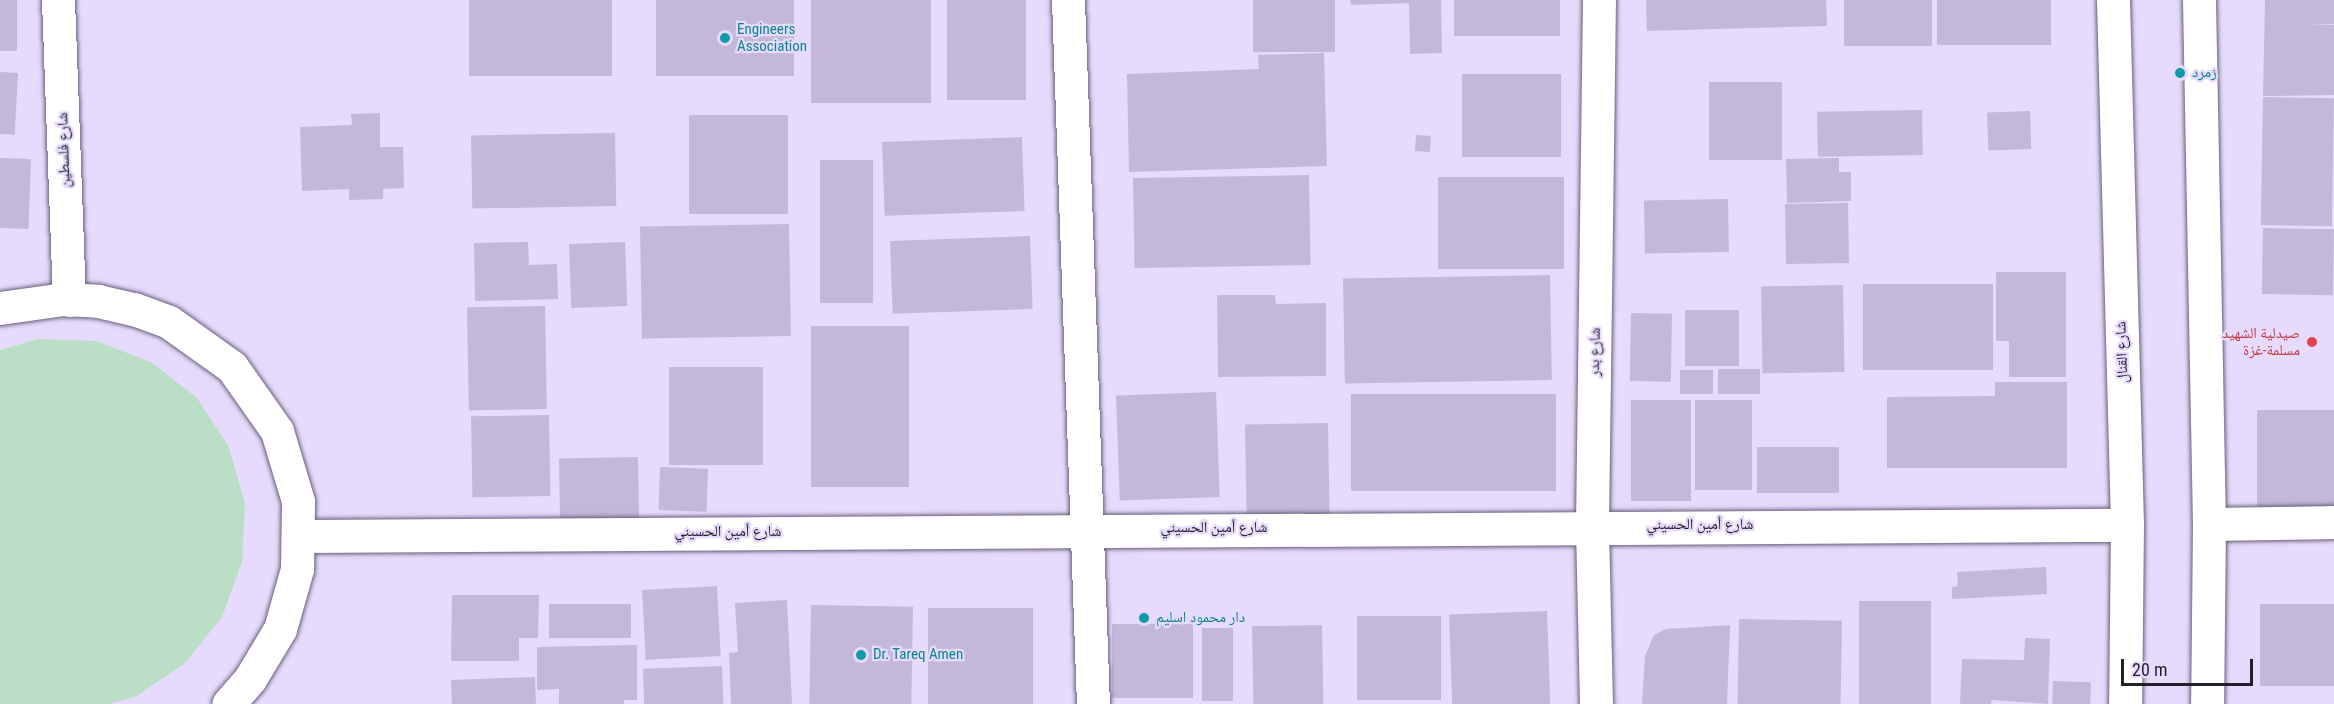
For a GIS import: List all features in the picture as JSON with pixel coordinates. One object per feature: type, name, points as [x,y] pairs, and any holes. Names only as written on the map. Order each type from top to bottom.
[{"type":"street","name":"شارع فلسطين","points":[[58,0],[69,300]]},
{"type":"street","points":[[1068,0],[1093,704]]},
{"type":"street","name":"شارع بدر","points":[[1596,704],[1592,525],[1599,0]]},
{"type":"street","name":"شارع القنال","points":[[2113,0],[2127,525],[2125,704]]},
{"type":"street","points":[[2199,0],[2209,524],[2207,704]]},
{"type":"street","points":[[0,308],[69,300],[134,309],[168,322],[201,342],[232,367],[277,431],[290,465],[301,536],[291,600],[280,629],[255,671],[228,704]]},
{"type":"street","points":[[2209,524],[2334,522]]},
{"type":"street","name":"شارع أمين الحسيني","points":[[301,536],[1592,525],[2127,525]]},
{"type":"green space","points":[[38,339],[96,341],[151,362],[197,398],[229,447],[245,504],[242,562],[222,617],[185,663],[137,696],[109,704],[0,704],[0,350]]},
{"type":"building","points":[[0,0],[17,0],[17,51],[0,51]]},
{"type":"building","points":[[469,0],[612,0],[612,76],[469,76]]},
{"type":"building","name":"Engineers Association","points":[[656,0],[794,0],[794,76],[656,76]]},
{"type":"building","points":[[811,0],[931,0],[931,103],[811,103]]},
{"type":"building","points":[[947,0],[1026,0],[1026,100],[947,100]]},
{"type":"building","points":[[1253,0],[1335,0],[1335,52],[1253,52]]},
{"type":"building","points":[[1350,0],[1441,0],[1442,53],[1410,54],[1409,3],[1351,5]]},
{"type":"building","points":[[1454,0],[1560,0],[1560,36],[1454,36]]},
{"type":"building","points":[[1646,0],[1826,0],[1827,26],[1647,31]]},
{"type":"building","points":[[1844,0],[1932,0],[1932,46],[1844,46]]},
{"type":"building","points":[[1937,0],[2051,0],[2051,45],[1937,45]]},
{"type":"building","points":[[2265,0],[2334,0],[2334,24],[2311,24],[2334,25],[2334,95],[2263,96]]},
{"type":"building","points":[[1324,53],[1327,166],[1129,172],[1127,74],[1259,69],[1258,55]]},
{"type":"building","points":[[0,72],[18,73],[15,135],[0,134]]},
{"type":"building","points":[[1462,74],[1561,74],[1561,157],[1462,157]]},
{"type":"building","points":[[1709,82],[1782,82],[1782,160],[1709,160]]},
{"type":"building","points":[[2263,97],[2334,98],[2332,226],[2261,225]]},
{"type":"building","points":[[1922,110],[1923,155],[1818,157],[1817,112]]},
{"type":"building","points":[[2030,111],[2031,149],[1988,150],[1987,113]]},
{"type":"building","points":[[380,113],[380,147],[403,147],[404,188],[383,189],[383,199],[349,200],[349,189],[302,191],[300,127],[352,125],[351,114]]},
{"type":"building","points":[[689,115],[788,115],[788,214],[689,214]]},
{"type":"building","points":[[615,133],[616,206],[472,209],[471,136]]},
{"type":"building","points":[[1416,135],[1431,136],[1430,152],[1415,151]]},
{"type":"building","points":[[1022,137],[1025,211],[885,216],[882,142]]},
{"type":"building","points":[[0,158],[31,159],[29,229],[0,228]]},
{"type":"building","points":[[1839,158],[1839,172],[1851,172],[1851,201],[1787,203],[1786,159]]},
{"type":"building","points":[[820,160],[873,160],[873,303],[820,303]]},
{"type":"building","points":[[1309,175],[1311,265],[1135,268],[1133,178]]},
{"type":"building","points":[[1438,177],[1564,177],[1564,269],[1438,269]]},
{"type":"building","points":[[1728,199],[1729,252],[1645,253],[1644,200]]},
{"type":"building","points":[[1848,203],[1849,263],[1786,264],[1785,204]]},
{"type":"building","points":[[789,224],[791,336],[642,339],[640,227]]},
{"type":"building","points":[[2263,228],[2334,229],[2333,295],[2262,294]]},
{"type":"building","points":[[1030,236],[1033,309],[893,314],[890,241]]},
{"type":"building","points":[[528,242],[529,265],[557,264],[558,299],[475,301],[474,243]]},
{"type":"building","points":[[625,242],[627,306],[571,308],[569,244]]},
{"type":"building","points":[[1996,272],[2066,272],[2066,377],[2009,377],[2009,341],[1996,341]]},
{"type":"building","points":[[1550,275],[1552,380],[1345,384],[1343,279]]},
{"type":"building","points":[[1863,284],[1993,284],[1993,370],[1863,370]]},
{"type":"building","points":[[1843,285],[1845,372],[1763,373],[1761,286]]},
{"type":"building","points":[[1217,295],[1275,295],[1276,304],[1326,303],[1326,376],[1218,377]]},
{"type":"building","points":[[545,306],[547,409],[469,410],[467,307]]},
{"type":"building","points":[[1685,310],[1739,310],[1739,366],[1685,366]]},
{"type":"building","points":[[1631,313],[1672,314],[1671,382],[1630,381]]},
{"type":"building","points":[[811,326],[909,326],[909,487],[811,487]]},
{"type":"building","points":[[669,367],[763,367],[763,465],[669,465]]},
{"type":"building","points":[[1718,369],[1760,369],[1760,394],[1718,394]]},
{"type":"building","points":[[1680,370],[1713,370],[1713,394],[1680,394]]},
{"type":"building","points":[[1995,382],[2067,382],[2067,468],[1887,468],[1887,397],[1995,396]]},
{"type":"building","points":[[1216,392],[1220,497],[1120,500],[1116,395]]},
{"type":"building","points":[[1351,394],[1556,394],[1556,491],[1351,491]]},
{"type":"building","points":[[1631,400],[1691,400],[1691,501],[1631,501]]},
{"type":"building","points":[[1695,400],[1752,400],[1752,490],[1695,490]]},
{"type":"building","points":[[2257,410],[2334,410],[2334,508],[2257,508]]},
{"type":"building","points":[[549,415],[550,496],[472,497],[471,416]]},
{"type":"building","points":[[1328,423],[1330,515],[1247,516],[1245,424]]},
{"type":"building","points":[[1757,447],[1839,447],[1839,493],[1757,493]]},
{"type":"building","points":[[638,457],[639,519],[560,520],[559,458]]},
{"type":"building","points":[[660,467],[708,469],[706,512],[658,510]]},
{"type":"building","points":[[2046,567],[2047,594],[1952,599],[1952,587],[1958,586],[1957,572]]},
{"type":"building","points":[[717,586],[721,656],[646,660],[642,590]]},
{"type":"building","points":[[452,595],[539,595],[538,638],[519,638],[519,661],[451,661]]},
{"type":"building","points":[[787,600],[792,704],[731,704],[729,653],[738,652],[735,603]]},
{"type":"building","points":[[1859,601],[1931,601],[1931,704],[1859,704]]},
{"type":"building","points":[[549,604],[631,604],[631,638],[549,638]]},
{"type":"building","points":[[2260,604],[2334,604],[2334,686],[2260,686]]},
{"type":"building","name":"Dr. Tareq Amen","points":[[811,605],[913,607],[911,704],[809,704]]},
{"type":"building","points":[[928,608],[1033,608],[1033,704],[928,704]]},
{"type":"building","points":[[1547,611],[1550,704],[1452,704],[1449,614]]},
{"type":"building","points":[[1357,616],[1441,616],[1441,700],[1357,700]]},
{"type":"building","points":[[1739,619],[1842,621],[1841,704],[1738,704]]},
{"type":"building","points":[[1112,624],[1193,624],[1193,698],[1112,698]]},
{"type":"building","points":[[1322,625],[1323,704],[1253,704],[1252,626]]},
{"type":"building","points":[[1730,625],[1727,704],[1642,704],[1645,656],[1654,635],[1666,629]]},
{"type":"building","points":[[1202,628],[1233,628],[1233,701],[1202,701]]},
{"type":"building","points":[[2025,638],[2050,639],[2048,704],[1992,700],[1991,704],[1960,704],[1962,659],[2024,660]]},
{"type":"building","points":[[637,645],[637,700],[624,700],[624,704],[559,704],[559,689],[537,690],[537,647]]},
{"type":"building","points":[[722,666],[723,704],[644,704],[643,669]]},
{"type":"building","points":[[535,677],[536,704],[452,704],[451,680]]},
{"type":"building","points":[[2053,681],[2091,682],[2090,704],[2052,704]]},
{"type":"place","name":"Engineers Association","points":[[725,38]]},
{"type":"place","name":"زمرد","points":[[2180,73]]},
{"type":"place","name":"صيدلية الشهيد مسلمة-غزة","points":[[2312,342]]},
{"type":"place","name":"دار محمود اسليم","points":[[1144,618]]},
{"type":"place","name":"Dr. Tareq Amen","points":[[861,655]]}]
